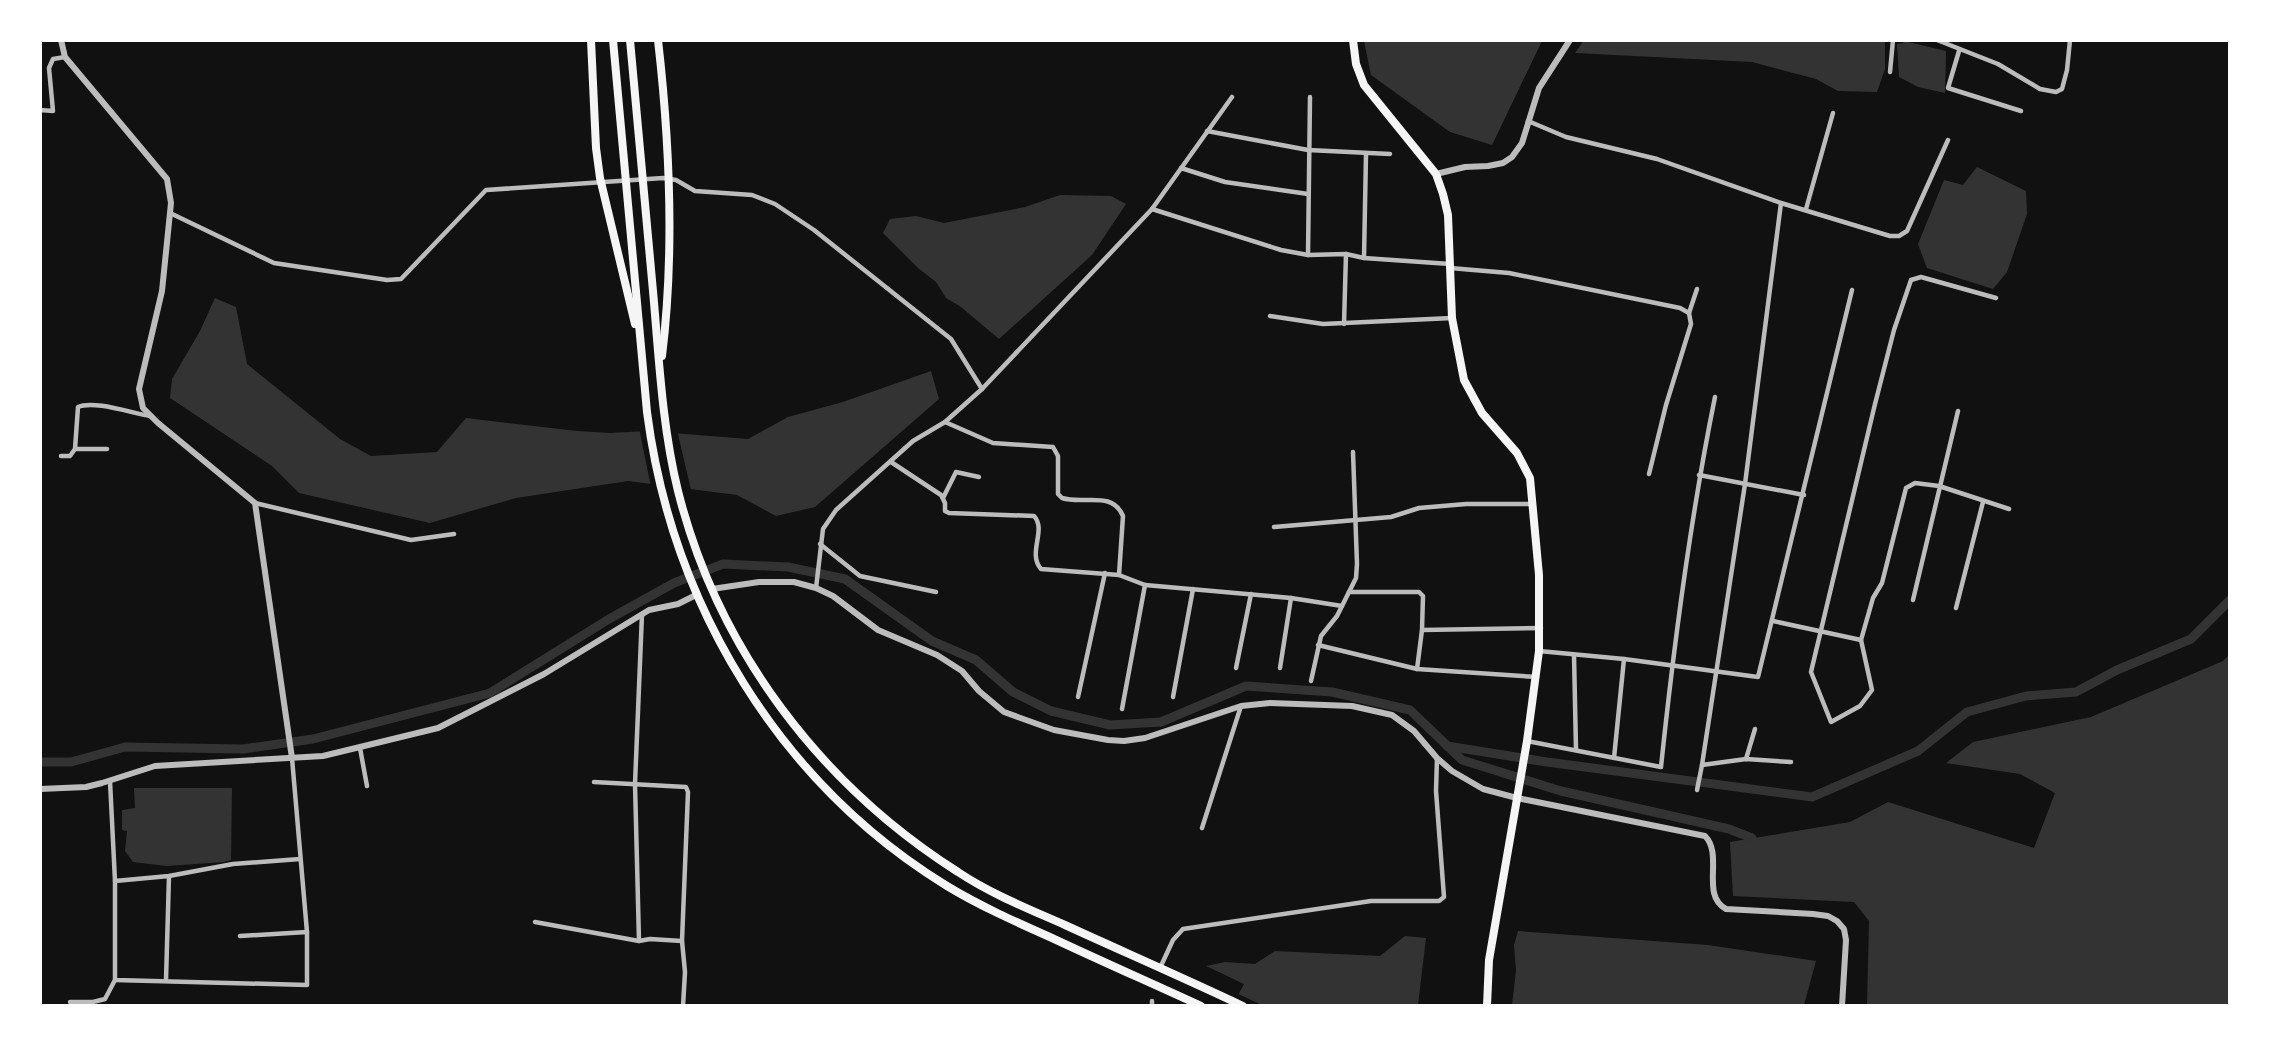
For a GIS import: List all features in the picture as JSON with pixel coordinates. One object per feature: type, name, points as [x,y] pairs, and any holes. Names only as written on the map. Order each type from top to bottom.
[{"type":"main road","points":[[591,40],[596,148],[601,183],[619,252],[642,361]]},
{"type":"main road","points":[[613,40],[651,442],[662,496],[686,569],[696,595],[736,673],[778,734],[816,779],[891,847],[945,885],[987,909],[1201,1005]]},
{"type":"main road","points":[[630,40],[666,430],[679,493],[702,563],[710,585],[749,661],[789,720],[832,771],[881,815],[938,859],[977,883],[1243,1005]]},
{"type":"main road","points":[[658,40],[669,179],[670,238],[667,311],[660,373]]},
{"type":"main road","points":[[1353,40],[1356,64],[1364,85],[1436,174],[1448,215],[1452,318],[1464,380],[1482,413],[1517,453],[1530,478],[1539,575],[1541,628],[1537,677],[1527,741],[1489,960],[1487,1005]]},
{"type":"street","points":[[61,40],[65,57],[167,179],[170,191],[162,291],[139,389],[142,408],[255,503],[411,540],[454,534]]},
{"type":"street","points":[[1436,174],[1465,167],[1503,163],[1512,157],[1522,144],[1539,88],[1570,40]]},
{"type":"street","points":[[1890,72],[1893,40]]},
{"type":"street","points":[[1937,40],[1959,51],[1998,64],[2040,89],[2055,92],[2062,89],[2067,70],[2070,40]]},
{"type":"street","points":[[1959,51],[1948,88],[2021,111]]},
{"type":"street","points":[[40,110],[53,111],[49,68],[53,58],[65,57]]},
{"type":"street","points":[[816,588],[823,529],[836,510],[913,441],[945,422],[982,389],[1152,209],[1232,97]]},
{"type":"street","points":[[1308,255],[1310,97]]},
{"type":"street","points":[[1806,209],[1833,112]]},
{"type":"street","points":[[1528,121],[1566,137],[1657,159],[1780,203],[1890,236],[1904,235],[1907,231],[1948,140]]},
{"type":"street","points":[[1207,131],[1308,150],[1390,154]]},
{"type":"street","points":[[1364,258],[1366,154]]},
{"type":"street","points":[[1180,168],[1225,182],[1308,194]]},
{"type":"street","points":[[170,213],[274,263],[387,280],[400,279],[486,190],[669,179],[695,190],[752,195],[776,204],[814,230],[951,339],[982,389]]},
{"type":"street","points":[[1697,790],[1745,483],[1780,203]]},
{"type":"street","points":[[1152,209],[1281,250],[1308,255],[1346,254],[1364,258],[1509,273],[1680,308],[1689,313]]},
{"type":"street","points":[[1344,324],[1346,254]]},
{"type":"street","points":[[1996,298],[1921,277],[1911,280],[1894,330],[1875,404],[1811,672],[1831,722],[1860,706],[1872,690],[1861,640],[1873,598],[1882,583],[1906,488],[1915,483],[1940,486],[2009,509]]},
{"type":"street","points":[[1649,474],[1690,324],[1689,313],[1697,289]]},
{"type":"street","points":[[1539,651],[1624,659],[1758,677],[1852,290]]},
{"type":"street","points":[[1270,316],[1294,321],[1344,324],[1452,318]]},
{"type":"street","points":[[1527,741],[1661,767],[1672,665],[1699,475],[1715,397]]},
{"type":"street","points":[[61,456],[70,456],[75,449],[78,407],[85,404],[103,406],[150,416]]},
{"type":"street","points":[[1913,600],[1959,411]]},
{"type":"street","points":[[945,422],[993,443],[1053,447],[1058,456],[1058,494],[1062,498],[1110,502],[1120,508],[1123,516],[1119,575]]},
{"type":"street","points":[[75,449],[107,450]]},
{"type":"street","points":[[1311,681],[1321,636],[1337,616],[1356,578],[1357,521],[1353,452]]},
{"type":"street","points":[[891,462],[943,498]]},
{"type":"street","points":[[979,477],[956,472],[943,498],[945,512],[1034,516],[1038,526],[1035,557],[1041,569],[1105,573],[1119,575],[1145,585],[1291,598],[1342,606]]},
{"type":"street","points":[[1699,475],[1804,495]]},
{"type":"street","points":[[1956,608],[1983,502]]},
{"type":"street","points":[[115,980],[307,985],[307,932],[292,754],[255,503]]},
{"type":"street","points":[[1274,527],[1391,517],[1419,508],[1466,504],[1532,504]]},
{"type":"street","points":[[820,544],[860,576],[936,592]]},
{"type":"street","points":[[1078,697],[1105,573]]},
{"type":"street","points":[[710,585],[794,582],[816,588],[833,596],[878,630],[937,655],[962,671],[979,691],[1004,712],[1054,730],[1124,741],[1145,738],[1241,706],[1270,703],[1352,706],[1392,715],[1414,731],[1437,758],[1452,771],[1483,789],[1706,836],[1711,841],[1713,853],[1714,898],[1720,906],[1726,909],[1828,916],[1844,929],[1846,940],[1842,1005]]},
{"type":"street","points":[[1122,709],[1145,585]]},
{"type":"street","points":[[1173,697],[1193,589]]},
{"type":"street","points":[[1349,592],[1419,592],[1423,596],[1417,669]]},
{"type":"street","points":[[1236,668],[1251,594]]},
{"type":"street","points":[[40,789],[86,787],[155,766],[292,754],[323,756],[438,728],[544,674],[642,614],[656,608],[678,604],[696,595]]},
{"type":"street","points":[[1280,668],[1291,598]]},
{"type":"street","points":[[639,941],[635,784],[642,614]]},
{"type":"street","points":[[1773,621],[1861,640]]},
{"type":"street","points":[[1422,630],[1541,628]]},
{"type":"street","points":[[1318,645],[1417,669],[1537,677]]},
{"type":"street","points":[[1574,656],[1576,750]]},
{"type":"street","points":[[1614,758],[1624,659]]},
{"type":"street","points":[[1202,828],[1241,706]]},
{"type":"street","points":[[1746,759],[1755,729]]},
{"type":"street","points":[[360,748],[367,786]]},
{"type":"street","points":[[1160,968],[1173,940],[1183,929],[1371,901],[1439,901],[1444,897],[1436,791],[1437,758]]},
{"type":"street","points":[[1702,765],[1746,759],[1791,762]]},
{"type":"street","points":[[70,1002],[93,1002],[105,999],[115,980],[115,881],[110,781]]},
{"type":"street","points":[[594,782],[686,787],[688,792],[682,941],[685,972],[683,1005]]},
{"type":"street","points":[[115,881],[169,876],[233,864],[300,859]]},
{"type":"street","points":[[166,980],[169,876]]},
{"type":"street","points":[[535,922],[639,941],[650,939],[682,941]]},
{"type":"street","points":[[240,936],[307,932]]},
{"type":"shaded area","points":[[1364,40],[1542,41],[1492,145],[1450,132],[1371,75]]},
{"type":"shaded area","points":[[1584,40],[1885,41],[1885,69],[1877,92],[1838,91],[1816,79],[1752,62],[1575,53]]},
{"type":"shaded area","points":[[1904,41],[1946,51],[1945,93],[1918,87],[1899,77],[1897,44]]},
{"type":"shaded area","points":[[1977,167],[2026,191],[2027,214],[2007,272],[1993,289],[1927,268],[1918,244],[1944,180],[1963,185]]},
{"type":"shaded area","points":[[1060,195],[1111,196],[1126,204],[1092,255],[999,339],[961,307],[946,298],[936,282],[918,268],[883,233],[890,219],[916,216],[944,223],[1025,207]]},
{"type":"shaded area","points":[[215,298],[236,307],[247,364],[340,439],[371,456],[437,452],[466,418],[577,431],[610,433],[647,431],[748,439],[788,417],[843,402],[931,371],[939,399],[815,507],[776,516],[737,495],[628,481],[516,498],[430,523],[299,493],[272,466],[170,398],[172,379],[200,331]]},
{"type":"shaded area","points":[[2229,655],[2229,1005],[1867,1005],[1869,921],[1854,902],[1733,896],[1730,842],[1850,822],[1888,802],[2034,848],[2055,793],[2020,774],[1946,763],[1973,742],[2091,717],[2223,661]]},
{"type":"shaded area","points":[[134,788],[232,788],[231,860],[167,866],[133,862],[125,851],[127,831],[122,830],[122,810],[135,808]]},
{"type":"shaded area","points":[[1518,931],[1708,945],[1816,961],[1804,1005],[1512,1005],[1516,971],[1514,945]]},
{"type":"shaded area","points":[[1405,936],[1426,938],[1418,1005],[1233,1005],[1244,984],[1206,966],[1225,962],[1255,964],[1275,951],[1380,956]]},
{"type":"pier","points":[[639,428],[677,430],[691,490],[651,487]]},
{"type":"pier","points":[[1236,993],[1264,1006],[1230,1005]]},
{"type":"waterway","points":[[40,762],[71,762],[125,747],[243,749],[313,739],[490,693],[609,619],[674,583],[723,564],[788,567],[845,579],[932,641],[976,660],[1013,692],[1051,711],[1110,725],[1161,722],[1246,686],[1332,692],[1410,710],[1462,760],[1561,791],[1729,829],[1752,838]]},
{"type":"waterway","points":[[1447,746],[1547,762],[1812,797],[1918,751],[1967,712],[2026,696],[2076,692],[2117,670],[2191,639],[2230,600]]}]
